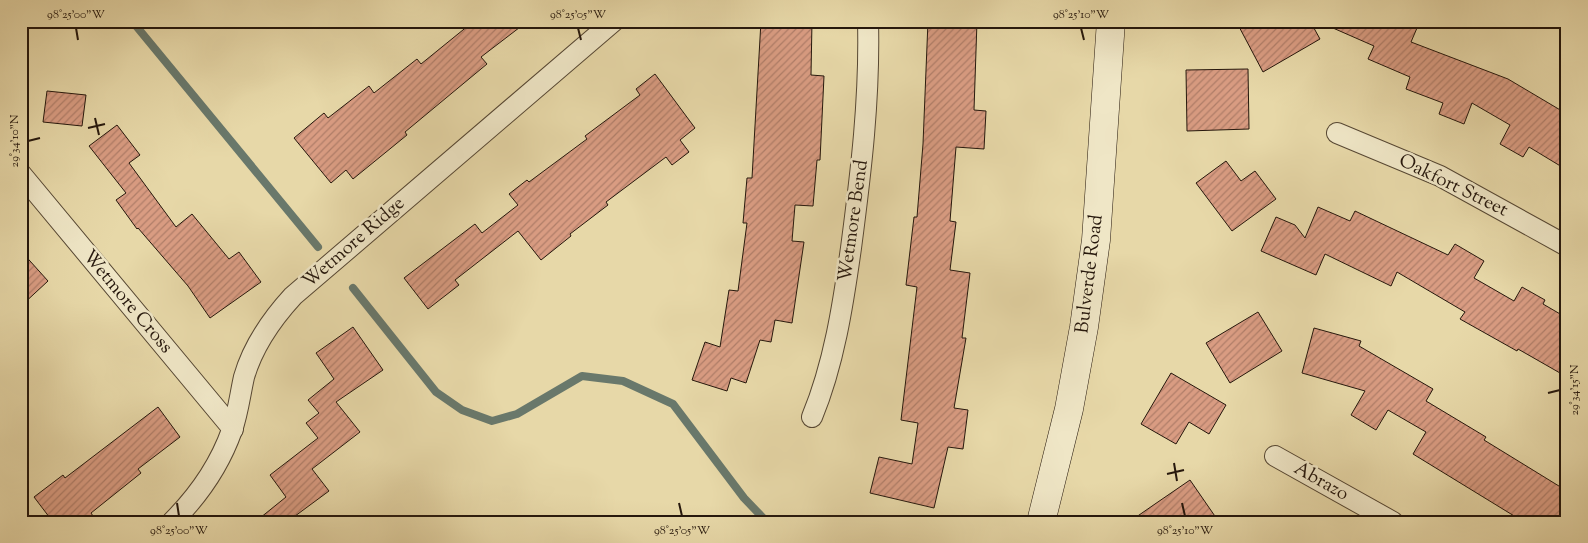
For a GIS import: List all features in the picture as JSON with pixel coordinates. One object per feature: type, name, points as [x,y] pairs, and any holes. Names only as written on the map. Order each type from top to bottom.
[{"type":"main road","name":"Bulverde Road","points":[[1041,522],[1069,409],[1096,240],[1111,21]]},
{"type":"street","name":"Wetmore Ridge","points":[[172,522],[186,508],[216,466],[232,429],[245,376],[256,345],[292,296],[614,21]]},
{"type":"street","name":"Wetmore Bend","points":[[812,417],[822,393],[832,353],[849,261],[863,158],[869,74],[868,21]]},
{"type":"street","name":"Oakfort Street","points":[[1337,133],[1440,176],[1567,246]]},
{"type":"street","name":"Wetmore Cross","points":[[21,174],[232,429]]},
{"type":"street","name":"Abrazo","points":[[1275,456],[1393,522]]},
{"type":"building","points":[[474,21],[528,21],[481,57],[487,64],[405,132],[407,135],[353,179],[346,170],[331,183],[294,138],[324,113],[328,118],[369,86],[374,93],[417,59],[421,64]]},
{"type":"building","points":[[761,21],[812,21],[811,75],[824,76],[820,160],[817,160],[813,206],[795,205],[792,241],[804,242],[792,323],[775,320],[771,342],[760,340],[746,383],[731,378],[727,391],[692,380],[705,342],[720,347],[729,290],[738,291],[747,223],[743,223],[747,178],[752,178]]},
{"type":"building","points":[[928,21],[977,21],[974,110],[986,111],[984,149],[956,147],[950,221],[956,222],[950,270],[970,273],[962,338],[966,338],[954,408],[968,410],[963,449],[948,447],[934,508],[870,493],[879,457],[912,464],[918,423],[901,420],[917,287],[906,285],[914,217],[917,217],[923,144]]},
{"type":"building","points":[[1236,21],[1310,21],[1320,39],[1263,72]]},
{"type":"building","points":[[1317,21],[1420,21],[1411,42],[1508,79],[1567,114],[1567,170],[1529,147],[1523,157],[1500,144],[1510,125],[1472,103],[1464,124],[1439,114],[1443,103],[1406,89],[1410,77],[1368,59],[1374,46]]},
{"type":"building","points":[[1248,69],[1249,129],[1187,131],[1186,70]]},
{"type":"building","points":[[655,74],[695,128],[680,140],[689,152],[672,165],[666,157],[606,202],[608,205],[570,234],[571,236],[541,260],[518,231],[455,280],[459,285],[428,309],[404,278],[475,224],[482,233],[518,205],[509,194],[527,180],[529,182],[587,139],[585,136],[640,95],[636,89]]},
{"type":"building","points":[[47,91],[86,95],[82,126],[43,122]]},
{"type":"building","points":[[117,125],[140,155],[129,163],[176,227],[192,214],[229,259],[239,252],[261,282],[210,318],[188,286],[137,229],[116,200],[126,193],[89,146]]},
{"type":"building","points":[[1226,161],[1241,181],[1255,171],[1276,199],[1232,231],[1196,183]]},
{"type":"building","points":[[1318,207],[1350,221],[1355,211],[1448,255],[1455,244],[1484,261],[1474,278],[1514,301],[1522,287],[1545,300],[1543,304],[1567,318],[1567,377],[1460,319],[1465,312],[1397,272],[1391,286],[1325,254],[1316,275],[1261,251],[1276,217],[1295,225],[1305,238]]},
{"type":"building","points":[[21,251],[48,281],[21,306]]},
{"type":"building","points":[[1258,312],[1282,351],[1230,383],[1206,343]]},
{"type":"building","points":[[353,327],[383,370],[336,402],[360,432],[312,469],[329,491],[287,522],[255,522],[286,497],[270,475],[318,438],[306,423],[319,413],[308,400],[334,379],[316,353]]},
{"type":"building","points":[[1314,328],[1361,341],[1359,346],[1433,389],[1426,401],[1486,437],[1484,440],[1567,491],[1567,522],[1524,522],[1413,454],[1426,432],[1388,410],[1376,430],[1351,415],[1365,391],[1302,373]]},
{"type":"building","points":[[1171,373],[1226,405],[1209,434],[1189,422],[1176,444],[1141,424]]},
{"type":"building","points":[[158,407],[180,437],[138,469],[141,473],[91,513],[97,522],[53,522],[34,497],[63,475],[65,478]]},
{"type":"building","points":[[1190,480],[1219,522],[1129,522],[1155,504]]},
{"type":"waterway","points":[[132,21],[318,247]]},
{"type":"waterway","points":[[353,288],[436,392],[462,410],[492,421],[517,414],[582,376],[623,381],[673,404],[744,498],[767,522]]}]
